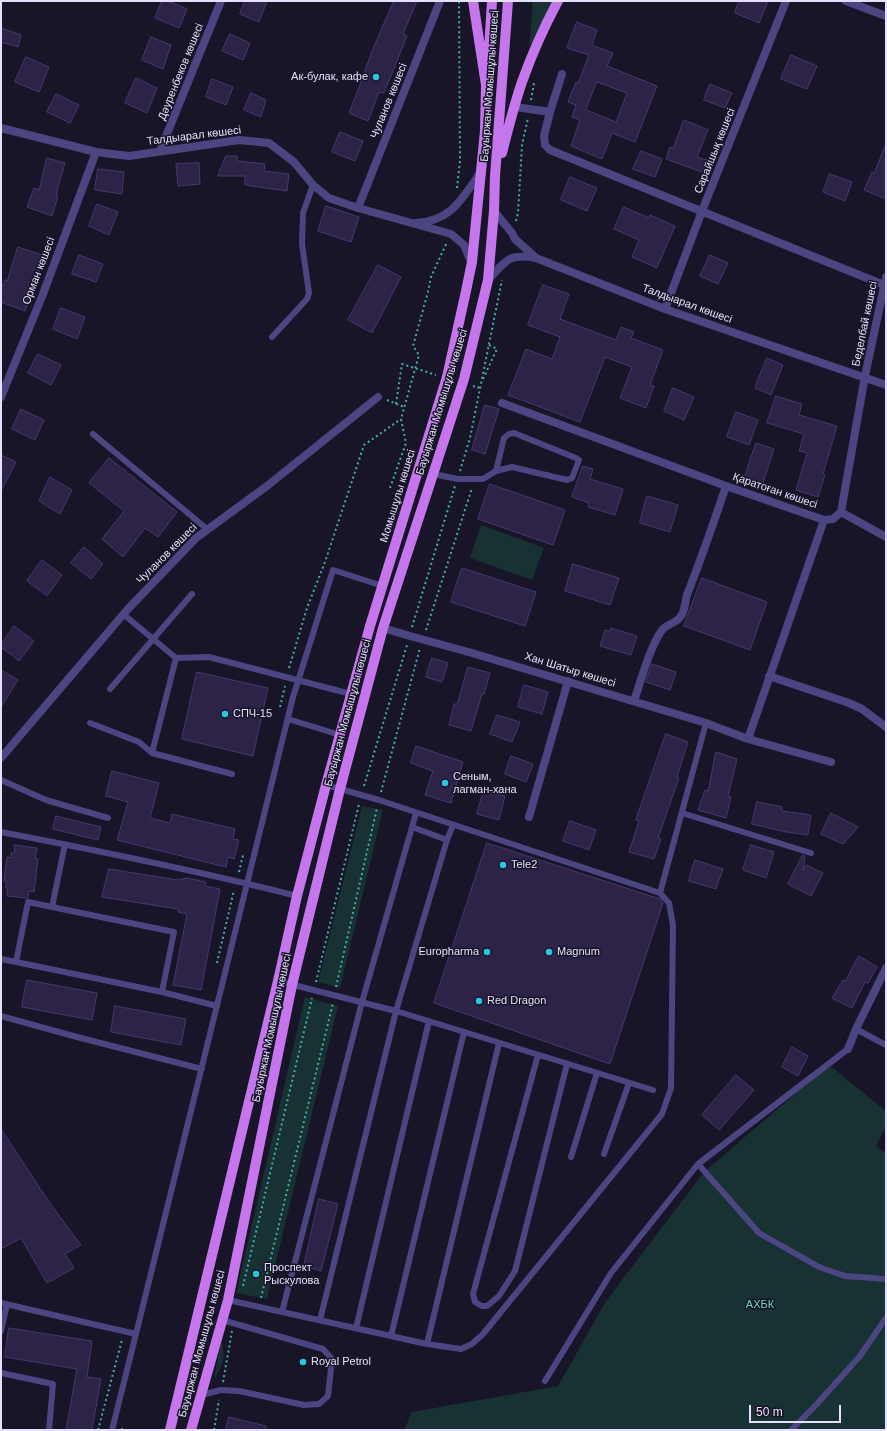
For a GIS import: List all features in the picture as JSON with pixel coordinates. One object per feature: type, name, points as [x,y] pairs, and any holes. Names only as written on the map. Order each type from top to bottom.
[{"type":"main road","points":[[473,1],[486,85]]},
{"type":"main road","name":"Бауыржан Момышұлы көшесі","points":[[486,85],[492,1]]},
{"type":"main road","name":"Бауыржан Момышұлы көшесі","points":[[191,1430],[228,1300],[292,985],[340,788],[383,628],[464,379],[488,280],[508,1]]},
{"type":"main road","points":[[495,176],[521,84],[537,44],[558,1]]},
{"type":"main road","name":"Момышұлы көшесі","points":[[340,735],[383,586],[447,377],[472,262],[485,131],[486,85]]},
{"type":"main road","name":"Бауыржан Момышұлы көшесі","points":[[170,1430],[297,896],[340,735]]},
{"type":"street","name":"Дәуренбеков көшесі","points":[[160,151],[221,1]]},
{"type":"street","name":"Чуланов көшесі","points":[[358,208],[440,1]]},
{"type":"street","name":"Сарайшық көшесі","points":[[665,309],[702,211],[786,1]]},
{"type":"street","points":[[846,1],[886,16]]},
{"type":"street","points":[[562,74],[544,136],[545,145],[550,150],[702,211],[885,281]]},
{"type":"street","points":[[515,107],[550,112]]},
{"type":"street","name":"Талдыарал көшесі","points":[[1,128],[96,152],[129,156],[239,140],[269,143],[294,162],[313,185],[329,198],[358,208],[450,234],[464,244],[472,262]]},
{"type":"street","name":"Орман көшесі","points":[[1,397],[45,287],[96,152]]},
{"type":"street","points":[[411,223],[436,220],[443,216],[456,206],[480,172]]},
{"type":"street","points":[[494,211],[519,244],[536,258]]},
{"type":"street","name":"Талдыарал көшесі","points":[[506,261],[513,257],[522,256],[536,258],[665,309],[886,384]]},
{"type":"street","points":[[488,280],[506,261]]},
{"type":"street","name":"Беделбай көшесі","points":[[841,512],[865,376],[885,281]]},
{"type":"street","name":"Чуланов көшесі","points":[[1,758],[123,614],[196,538],[267,486],[378,397]]},
{"type":"street","name":"Қаратоған көшесі","points":[[502,403],[726,486],[824,520],[748,739]]},
{"type":"street","points":[[634,701],[651,654],[663,629],[670,624],[676,623],[682,615],[686,597],[696,575],[726,486]]},
{"type":"street","points":[[824,520],[833,518],[841,512],[886,537]]},
{"type":"street","name":"Хан Шатыр көшесі","points":[[383,628],[568,681],[706,723],[748,739],[830,762]]},
{"type":"street","points":[[770,676],[849,703],[862,709],[886,727]]},
{"type":"street","points":[[529,817],[568,681]]},
{"type":"street","points":[[848,1049],[856,1029],[886,968]]},
{"type":"lane","points":[[272,338],[307,299],[309,293],[302,244],[303,213],[313,185]]},
{"type":"lane","points":[[93,434],[207,529]]},
{"type":"lane","points":[[433,474],[458,478],[483,479],[496,471],[512,467],[567,480],[572,478],[579,460],[514,434],[509,434],[504,438],[496,471]]},
{"type":"lane","points":[[112,1430],[298,680],[333,570],[383,586]]},
{"type":"lane","points":[[110,689],[192,594]]},
{"type":"lane","points":[[123,614],[176,658],[209,657],[351,694]]},
{"type":"lane","points":[[152,753],[176,658]]},
{"type":"lane","points":[[288,719],[340,735]]},
{"type":"lane","points":[[90,723],[139,742],[152,753],[232,774]]},
{"type":"lane","points":[[660,893],[706,723]]},
{"type":"lane","points":[[1,780],[46,800],[108,818]]},
{"type":"lane","points":[[228,1300],[427,1344],[461,1350],[472,1344],[483,1334],[662,1114],[671,1088],[673,925],[669,903],[660,893],[379,800],[326,784]]},
{"type":"lane","points":[[282,1312],[362,1002],[416,813]]},
{"type":"lane","points":[[682,814],[811,853]]},
{"type":"lane","points":[[320,1320],[396,1011],[447,840],[453,825]]},
{"type":"lane","points":[[412,827],[447,840]]},
{"type":"lane","points":[[1,832],[65,844],[247,883],[297,896]]},
{"type":"lane","points":[[52,907],[65,844]]},
{"type":"lane","points":[[16,962],[28,902],[174,932],[162,992]]},
{"type":"lane","points":[[1,959],[162,992],[217,1006]]},
{"type":"lane","points":[[278,981],[396,1011],[653,1090]]},
{"type":"lane","points":[[1,1016],[202,1069]]},
{"type":"lane","points":[[356,1328],[429,1021]]},
{"type":"lane","points":[[856,1029],[886,1045]]},
{"type":"lane","points":[[391,1336],[464,1032]]},
{"type":"lane","points":[[427,1344],[499,1043]]},
{"type":"lane","points":[[545,1381],[611,1273],[698,1164],[848,1049]]},
{"type":"lane","points":[[538,1055],[473,1294],[475,1302],[482,1306],[487,1306],[499,1296],[515,1271],[567,1064]]},
{"type":"lane","points":[[571,1157],[597,1073]]},
{"type":"lane","points":[[604,1154],[629,1083]]},
{"type":"lane","points":[[698,1164],[758,1233],[819,1267],[845,1276],[886,1279]]},
{"type":"lane","points":[[1,1331],[4,1304],[136,1334]]},
{"type":"lane","points":[[791,1430],[816,1405],[860,1356],[886,1318]]},
{"type":"lane","points":[[201,1395],[221,1390],[239,1391],[304,1405],[319,1404],[328,1396],[332,1359],[324,1349],[222,1320]]},
{"type":"lane","points":[[1,1373],[53,1384],[49,1430]]},
{"type":"path","points":[[456,206],[460,161],[459,1]]},
{"type":"path","points":[[512,233],[518,213],[522,145],[535,78]]},
{"type":"path","points":[[390,488],[406,443],[401,419],[419,355],[413,346],[431,277],[449,238]]},
{"type":"path","points":[[240,1303],[361,795],[470,438],[506,261]]},
{"type":"path","points":[[478,388],[497,349],[489,345]]},
{"type":"path","points":[[396,404],[402,364]]},
{"type":"path","points":[[378,397],[404,406]]},
{"type":"path","points":[[259,1307],[334,996],[379,800],[422,640],[472,487]]},
{"type":"path","points":[[214,1430],[234,1323]]},
{"type":"green space","points":[[533,1],[553,1],[529,48]]},
{"type":"green space","points":[[481,525],[544,548],[532,580],[470,558]]},
{"type":"green space","points":[[362,806],[383,810],[340,988],[318,982]]},
{"type":"green space","points":[[305,997],[338,1006],[267,1299],[236,1293]]},
{"type":"green space","name":"АХБК","points":[[829,1065],[886,1111],[886,1127],[876,1146],[886,1153],[886,1430],[404,1430],[412,1412],[558,1386],[606,1301],[704,1172]]},
{"type":"green space","points":[[221,1339],[224,1356],[222,1365],[214,1380]]},
{"type":"building","points":[[162,1],[168,1],[187,9],[179,28],[155,18]]},
{"type":"building","points":[[245,1],[267,1],[259,22],[240,14]]},
{"type":"building","points":[[394,1],[417,1],[403,34],[407,36],[384,93],[379,92],[368,121],[349,113],[372,51]]},
{"type":"building","points":[[739,1],[768,1],[759,23],[735,13]]},
{"type":"building","points":[[577,22],[597,30],[592,45],[613,53],[607,66],[657,86],[635,142],[612,133],[602,159],[571,146],[580,120],[572,117],[576,105],[568,102],[576,82],[578,83],[589,55],[567,48]],"holes":[[[597,82],[627,93],[616,122],[586,110]]]},
{"type":"building","points":[[1,28],[21,35],[18,47],[1,42]]},
{"type":"building","points":[[230,34],[250,43],[243,60],[222,51]]},
{"type":"building","points":[[151,37],[171,45],[163,69],[142,60]]},
{"type":"building","points":[[791,55],[817,66],[807,89],[781,79]]},
{"type":"building","points":[[26,57],[49,67],[39,92],[15,82]]},
{"type":"building","points":[[136,78],[157,88],[147,113],[125,103]]},
{"type":"building","points":[[212,79],[233,87],[226,105],[206,97]]},
{"type":"building","points":[[710,84],[732,93],[725,108],[704,100]]},
{"type":"building","points":[[251,93],[266,100],[261,117],[244,110]]},
{"type":"building","points":[[56,94],[79,105],[70,123],[47,112]]},
{"type":"building","points":[[684,120],[708,130],[697,157],[710,161],[705,173],[666,159],[670,147],[673,148]]},
{"type":"building","points":[[340,132],[363,141],[355,161],[332,152]]},
{"type":"building","points":[[886,144],[886,199],[864,190],[872,172],[874,173]]},
{"type":"building","points":[[641,151],[662,159],[655,177],[633,169]]},
{"type":"building","points":[[226,156],[237,156],[237,161],[265,164],[264,171],[289,174],[287,191],[245,185],[245,176],[218,176]]},
{"type":"building","points":[[47,158],[65,163],[52,216],[27,207],[34,188],[39,190]]},
{"type":"building","points":[[199,163],[200,184],[178,186],[176,164]]},
{"type":"building","points":[[98,169],[124,172],[122,194],[95,190]]},
{"type":"building","points":[[830,174],[852,182],[845,201],[823,192]]},
{"type":"building","points":[[570,177],[597,188],[587,211],[561,200]]},
{"type":"building","points":[[97,204],[118,212],[109,235],[89,226]]},
{"type":"building","points":[[326,206],[359,217],[351,242],[318,231]]},
{"type":"building","points":[[624,207],[649,218],[650,215],[675,226],[657,268],[632,257],[639,240],[614,229]]},
{"type":"building","points":[[18,247],[45,256],[25,311],[1,302],[1,290],[5,280],[7,281]]},
{"type":"building","points":[[79,255],[103,264],[96,282],[72,274]]},
{"type":"building","points":[[710,255],[728,263],[718,284],[700,276]]},
{"type":"building","points":[[378,265],[401,277],[372,333],[348,320]]},
{"type":"building","points":[[543,285],[569,294],[560,319],[616,340],[621,327],[634,332],[631,338],[663,350],[650,385],[654,386],[646,408],[620,398],[632,367],[605,357],[580,422],[508,395],[526,349],[552,359],[560,337],[528,325]]},
{"type":"building","points":[[61,308],[85,317],[77,339],[53,329]]},
{"type":"building","points":[[38,354],[61,365],[51,385],[28,373]]},
{"type":"building","points":[[767,358],[783,365],[771,395],[755,388]]},
{"type":"building","points":[[673,388],[694,397],[684,420],[664,411]]},
{"type":"building","points":[[776,396],[802,404],[799,415],[837,426],[818,497],[796,490],[807,453],[799,451],[804,434],[767,423]]},
{"type":"building","points":[[485,405],[499,409],[485,454],[472,450]]},
{"type":"building","points":[[21,409],[44,420],[35,440],[12,429]]},
{"type":"building","points":[[736,412],[758,420],[749,445],[727,437]]},
{"type":"building","points":[[756,443],[774,449],[762,486],[744,480]]},
{"type":"building","points":[[1,455],[16,462],[1,491]]},
{"type":"building","points":[[109,458],[177,512],[158,537],[145,528],[123,557],[102,539],[124,511],[89,483]]},
{"type":"building","points":[[583,466],[593,469],[590,479],[623,489],[615,515],[588,507],[589,503],[572,497]]},
{"type":"building","points":[[50,477],[72,490],[60,514],[39,501]]},
{"type":"building","points":[[490,484],[565,510],[553,545],[478,519]]},
{"type":"building","points":[[647,496],[678,505],[670,532],[640,523]]},
{"type":"building","points":[[84,547],[103,564],[91,579],[71,563]]},
{"type":"building","points":[[42,560],[62,575],[47,596],[27,581]]},
{"type":"building","points":[[573,564],[619,578],[610,605],[565,591]]},
{"type":"building","points":[[462,568],[536,592],[525,626],[451,602]]},
{"type":"building","points":[[702,578],[767,602],[750,650],[684,626]]},
{"type":"building","points":[[14,626],[34,641],[19,661],[1,647]]},
{"type":"building","points":[[611,628],[637,636],[631,655],[600,646],[605,630],[610,631]]},
{"type":"building","points":[[432,658],[448,663],[442,682],[426,677]]},
{"type":"building","points":[[652,664],[676,672],[670,690],[646,682]]},
{"type":"building","points":[[468,667],[490,673],[471,731],[449,725],[454,704],[457,704]]},
{"type":"building","points":[[1,670],[18,680],[1,707]]},
{"type":"building","name":"СПЧ-15","points":[[197,672],[268,688],[253,756],[182,739]]},
{"type":"building","points":[[524,685],[548,692],[542,714],[518,707]]},
{"type":"building","points":[[497,715],[520,722],[512,742],[490,734]]},
{"type":"building","points":[[666,734],[688,742],[677,777],[679,778],[658,838],[661,839],[654,859],[629,852],[639,821],[636,820]]},
{"type":"building","name":"Сеным, лагман-хана","points":[[416,746],[463,762],[451,803],[425,795],[433,771],[411,763]]},
{"type":"building","points":[[716,752],[737,759],[728,796],[731,797],[726,818],[698,810],[705,790],[708,791]]},
{"type":"building","points":[[511,756],[533,764],[526,782],[505,774]]},
{"type":"building","points":[[112,771],[159,783],[150,818],[170,823],[172,814],[235,829],[233,839],[239,840],[234,859],[228,857],[226,867],[117,840],[128,802],[106,796]]},
{"type":"building","points":[[484,790],[505,796],[499,820],[477,814]]},
{"type":"building","points":[[757,802],[782,807],[782,811],[811,815],[808,835],[786,832],[752,824]]},
{"type":"building","points":[[831,813],[858,827],[843,844],[821,834]]},
{"type":"building","points":[[56,816],[101,827],[98,840],[53,829]]},
{"type":"building","points":[[570,821],[596,830],[589,850],[563,841]]},
{"type":"building","name":"Magnum","points":[[487,843],[660,899],[663,903],[610,1064],[434,1003]]},
{"type":"building","points":[[15,845],[37,848],[35,859],[38,859],[34,892],[29,891],[28,898],[7,896],[8,889],[6,888],[6,882],[4,881],[7,857],[11,858],[11,853],[14,853]]},
{"type":"building","points":[[751,845],[774,852],[766,878],[743,870]]},
{"type":"building","points":[[803,855],[805,856],[803,871],[806,865],[823,873],[811,896],[788,884]]},
{"type":"building","points":[[695,860],[723,869],[716,889],[689,881]]},
{"type":"building","points":[[109,869],[178,880],[187,878],[206,882],[205,886],[220,889],[201,990],[173,985],[187,914],[178,912],[178,909],[102,897]]},
{"type":"building","points":[[859,956],[877,967],[868,983],[865,982],[852,1008],[832,998],[843,980],[845,981]]},
{"type":"building","points":[[27,980],[97,993],[92,1020],[22,1007]]},
{"type":"building","points":[[115,1006],[186,1019],[181,1045],[111,1032]]},
{"type":"building","points":[[792,1047],[808,1056],[798,1076],[782,1067]]},
{"type":"building","points":[[736,1075],[754,1090],[719,1130],[702,1115]]},
{"type":"building","points":[[1,1129],[49,1202],[81,1245],[65,1254],[74,1268],[47,1283],[21,1238],[1,1249]]},
{"type":"building","points":[[319,1199],[338,1204],[321,1271],[304,1266]]},
{"type":"building","points":[[9,1328],[92,1341],[87,1377],[101,1379],[92,1430],[66,1430],[77,1369],[5,1357]]},
{"type":"building","points":[[229,1417],[266,1426],[266,1430],[226,1430]]},
{"type":"place","name":"Ак-булак, кафе","points":[[376,77]]},
{"type":"place","name":"СПЧ-15","points":[[225,714]]},
{"type":"place","name":"Сеным, лагман-хана","points":[[445,783]]},
{"type":"place","name":"Tele2","points":[[503,865]]},
{"type":"place","name":"Europharma","points":[[487,952]]},
{"type":"place","name":"Magnum","points":[[549,952]]},
{"type":"place","name":"Red Dragon","points":[[479,1001]]},
{"type":"place","name":"Проспект Рыскулова","points":[[256,1274]]},
{"type":"place","name":"Royal Petrol","points":[[303,1362]]}]
